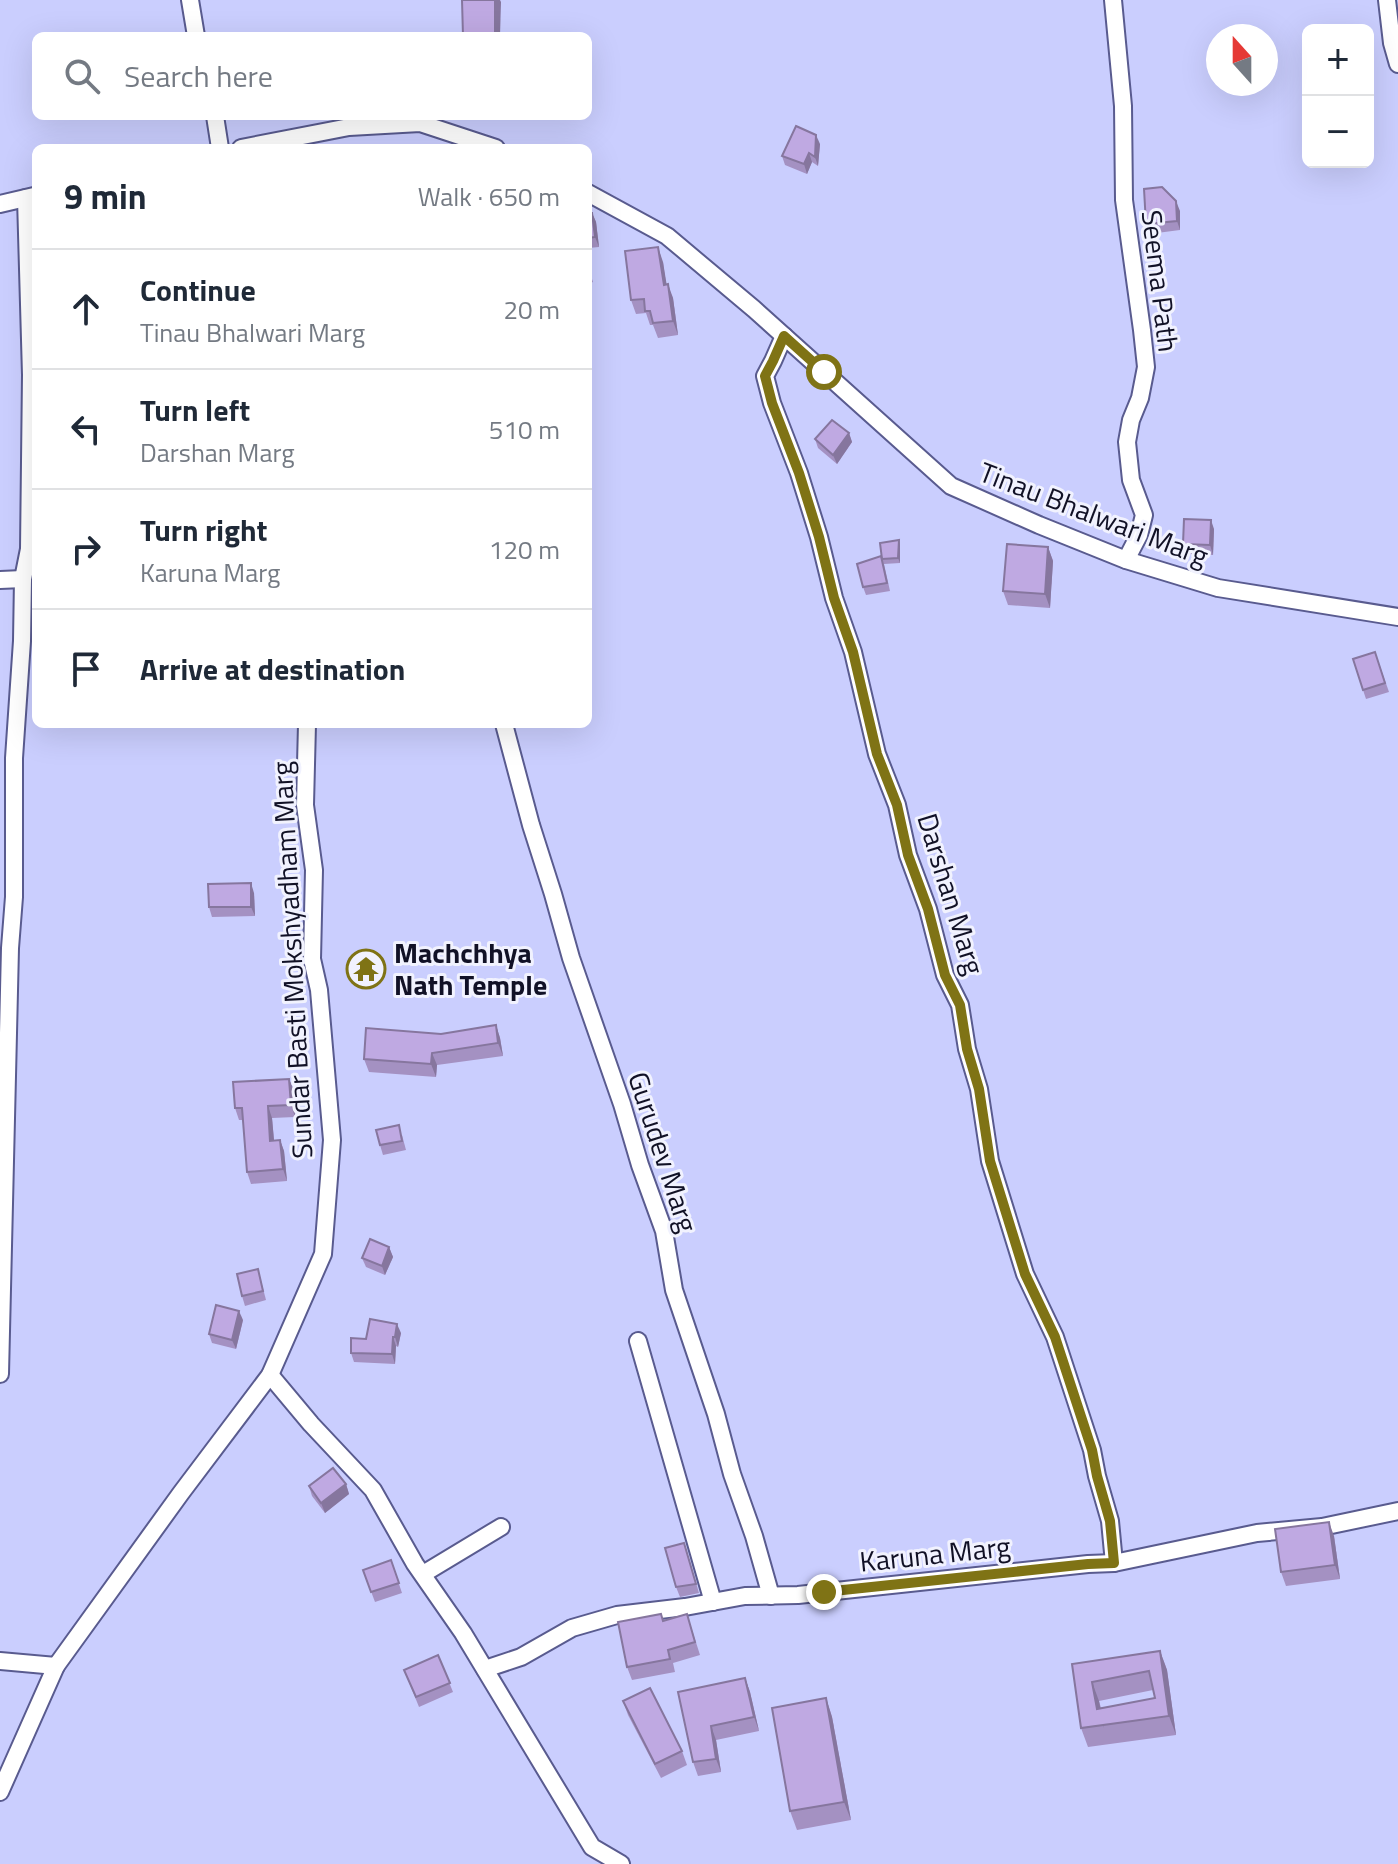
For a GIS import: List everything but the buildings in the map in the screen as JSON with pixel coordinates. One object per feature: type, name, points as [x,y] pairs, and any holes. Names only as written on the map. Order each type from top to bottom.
[{"type":"street","points":[[190,0],[195,32]]},
{"type":"street","name":"Seema Path","points":[[1113,0],[1123,106],[1124,200],[1146,367],[1127,442],[1131,480],[1144,515],[1139,535],[1126,560]]},
{"type":"street","points":[[1387,0],[1398,64]]},
{"type":"street","points":[[216,120],[219,144]]},
{"type":"street","points":[[262,144],[349,127],[420,123],[452,141]]},
{"type":"street","name":"Tinau Bhalwari Marg","points":[[592,195],[667,236],[951,486],[1126,560],[1218,588],[1398,617]]},
{"type":"street","points":[[0,204],[31,197],[32,256]]},
{"type":"street","name":"Darshan Marg","points":[[784,336],[765,376],[772,403],[819,537],[834,598],[853,652],[877,754],[897,805],[908,855],[928,909],[945,975],[960,1005],[967,1049],[979,1089],[990,1161],[1025,1274],[1055,1337],[1092,1450],[1110,1521],[1114,1563]]},
{"type":"street","points":[[0,1374],[10,948],[14,897],[14,758],[23,579],[32,549]]},
{"type":"street","points":[[0,580],[23,579]]},
{"type":"street","name":"Sundar Basti Mokshyadham Marg","points":[[0,1792],[56,1666],[270,1375],[323,1254],[332,1140],[319,990],[312,959],[314,870],[305,805],[307,728]]},
{"type":"street","name":"Gurudev Marg","points":[[505,728],[571,958],[664,1231],[674,1290],[716,1414],[771,1596]]},
{"type":"street","points":[[638,1341],[713,1602]]},
{"type":"street","points":[[270,1375],[373,1490],[415,1564],[463,1633],[592,1847],[621,1864]]},
{"type":"street","name":"Karuna Marg","points":[[485,1669],[521,1657],[572,1628],[617,1615],[745,1596],[798,1595],[1114,1563],[1257,1533],[1322,1527],[1398,1511]]},
{"type":"street","points":[[423,1574],[501,1527]]},
{"type":"street","points":[[0,1661],[56,1666]]},
{"type":"place","name":"Machchhya Nath Temple","points":[[366,969]]},
{"type":"route","points":[[824,372],[784,336],[765,376],[819,537],[834,598],[853,652],[877,754],[897,805],[908,855],[928,909],[945,975],[960,1005],[967,1049],[979,1089],[990,1161],[1025,1274],[1055,1337],[1092,1450],[1110,1521],[1114,1563],[824,1592]]}]
